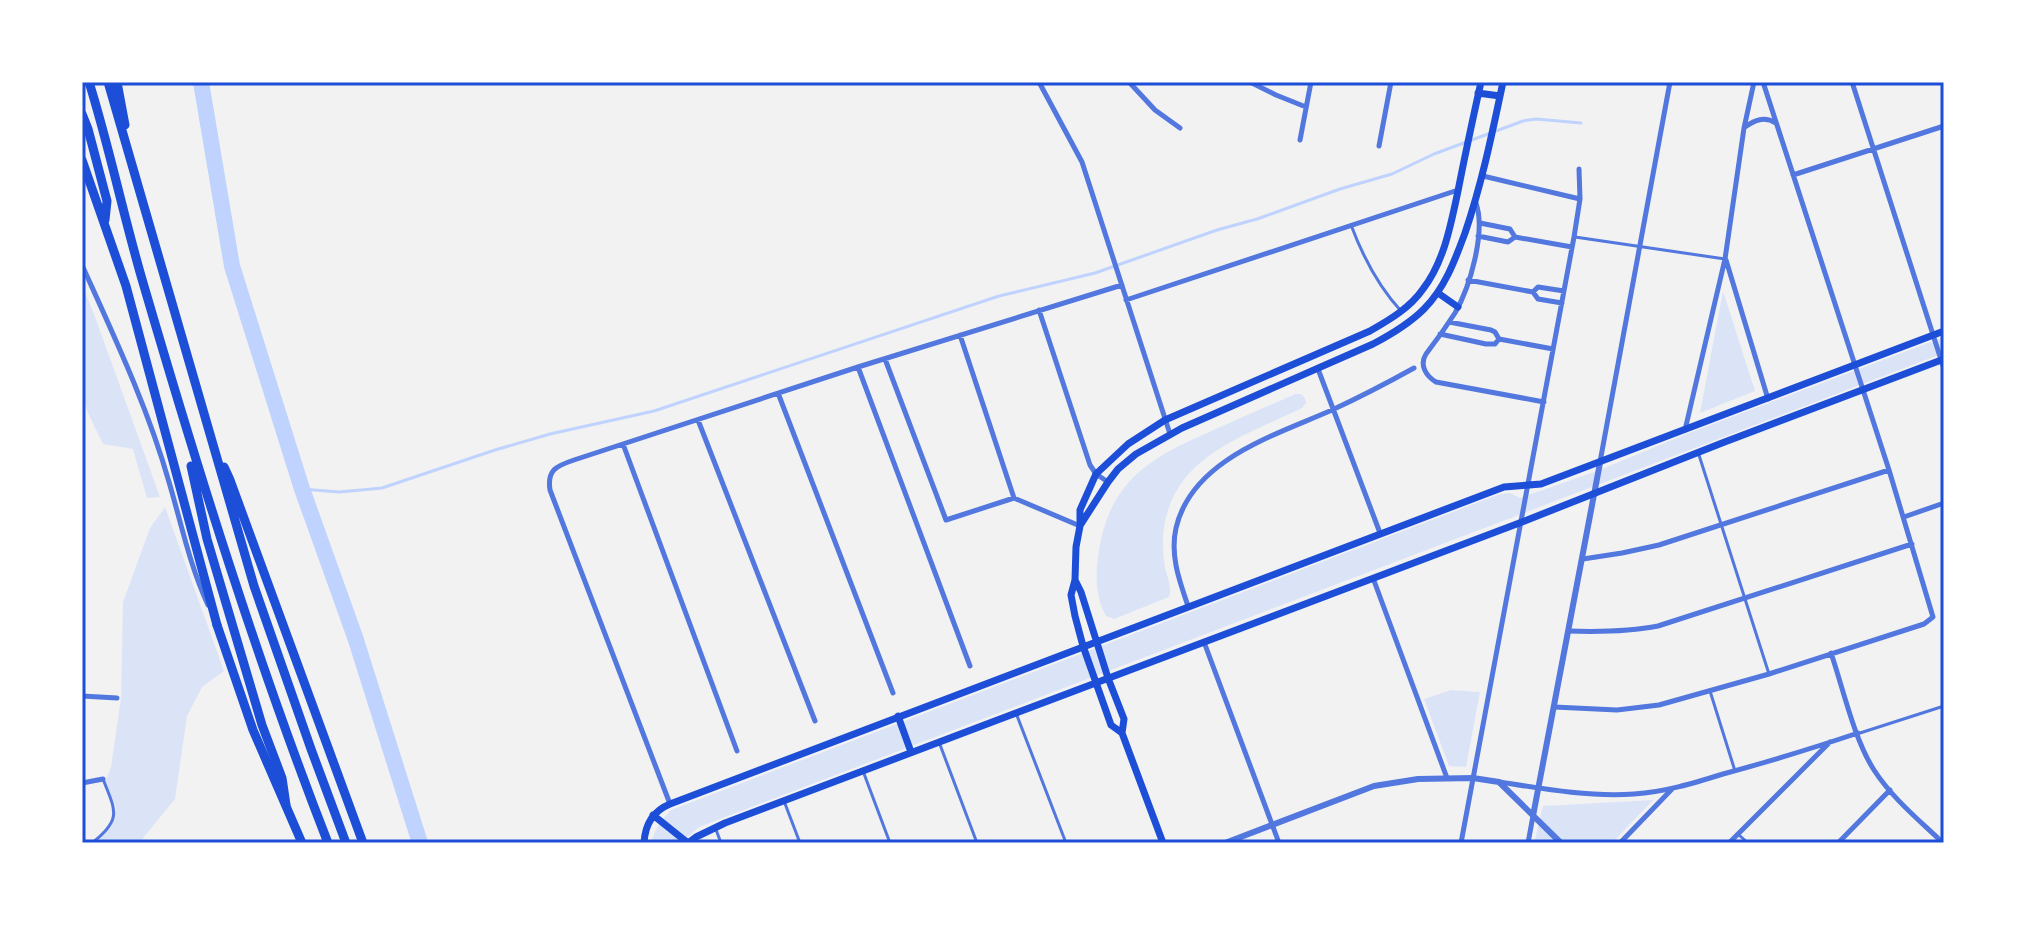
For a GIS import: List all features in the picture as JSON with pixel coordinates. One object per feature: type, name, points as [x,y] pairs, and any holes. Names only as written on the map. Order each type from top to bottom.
[{"type":"highway","points":[[89,82],[193,455],[265,674],[328,843]]},
{"type":"highway","points":[[108,82],[254,586],[346,843]]},
{"type":"highway","points":[[117,82],[128,148]]},
{"type":"highway","points":[[82,114],[107,201],[105,223]]},
{"type":"highway","points":[[82,160],[134,314],[217,625],[253,730],[302,843]]},
{"type":"highway","points":[[215,450],[230,480],[363,843]]},
{"type":"highway","points":[[193,455],[191,467],[207,539],[262,725],[282,778],[286,805]]},
{"type":"main road","points":[[1122,733],[1111,725],[1083,646],[1071,595],[1080,510],[1096,474],[1128,444],[1165,420],[1370,331],[1401,311],[1422,292],[1433,274],[1446,240],[1481,82]]},
{"type":"main road","points":[[1080,526],[1118,469],[1136,454],[1170,434],[1354,354],[1395,333],[1426,308],[1438,293],[1456,258],[1476,202],[1503,82]]},
{"type":"main road","points":[[1478,93],[1500,96]]},
{"type":"main road","points":[[1438,293],[1458,307]]},
{"type":"main road","points":[[644,843],[653,815],[670,804],[1380,533],[1504,487],[1541,484],[1600,463],[1944,331]]},
{"type":"main road","points":[[653,815],[688,843],[715,827],[911,752],[1522,522],[1698,452],[1943,363]]},
{"type":"main road","points":[[1075,580],[1124,719],[1122,733],[1163,843]]},
{"type":"main road","points":[[898,716],[911,752]]},
{"type":"street","points":[[1039,82],[1079,154],[1170,434]]},
{"type":"street","points":[[1129,82],[1155,110],[1180,128]]},
{"type":"street","points":[[1250,82],[1306,107]]},
{"type":"street","points":[[1300,140],[1311,82]]},
{"type":"street","points":[[1379,146],[1391,82]]},
{"type":"street","points":[[1528,843],[1670,82]]},
{"type":"street","points":[[1684,430],[1725,259],[1744,128],[1754,82]]},
{"type":"street","points":[[1554,707],[1587,710],[1659,705],[1769,674],[1931,620],[1933,613],[1904,517],[1763,82]]},
{"type":"street","points":[[1852,82],[1943,363]]},
{"type":"street","points":[[1744,128],[1763,119],[1777,123]]},
{"type":"street","points":[[1793,175],[1944,126]]},
{"type":"street","points":[[1461,843],[1574,237],[1580,199],[1579,169]]},
{"type":"street","points":[[1483,176],[1580,199]]},
{"type":"street","points":[[1126,300],[1458,190]]},
{"type":"street","points":[[1476,202],[1480,223],[1468,280],[1458,307],[1423,359],[1424,370],[1436,382],[1544,402]]},
{"type":"street","points":[[1480,223],[1510,229],[1515,237]]},
{"type":"street","points":[[1478,236],[1508,242],[1515,237],[1572,247]]},
{"type":"street","points":[[1725,259],[1768,399]]},
{"type":"street","points":[[82,265],[149,423],[169,481],[191,563],[217,625]]},
{"type":"street","points":[[1468,280],[1533,292],[1538,299],[1562,303]]},
{"type":"street","points":[[670,804],[550,490],[548,477],[553,470],[623,444],[1121,282]]},
{"type":"street","points":[[1718,286],[1733,283]]},
{"type":"street","points":[[1533,292],[1538,287],[1564,291]]},
{"type":"street","points":[[1039,310],[1090,465],[1096,474],[1108,482]]},
{"type":"street","points":[[1449,322],[1491,330],[1499,339],[1553,349]]},
{"type":"street","points":[[1440,334],[1486,344],[1495,344],[1499,339]]},
{"type":"street","points":[[960,335],[1014,498]]},
{"type":"street","points":[[885,359],[946,520],[1014,498],[1080,526]]},
{"type":"street","points":[[858,367],[970,666]]},
{"type":"street","points":[[1188,606],[1176,569],[1175,550],[1176,528],[1193,492],[1221,464],[1246,449],[1414,368]]},
{"type":"street","points":[[1318,369],[1380,533]]},
{"type":"street","points":[[778,393],[893,693]]},
{"type":"street","points":[[698,420],[815,721]]},
{"type":"street","points":[[623,444],[737,751]]},
{"type":"street","points":[[1583,559],[1659,545],[1889,470]]},
{"type":"street","points":[[1904,517],[1944,503]]},
{"type":"street","points":[[1568,631],[1606,633],[1658,626],[1912,544]]},
{"type":"street","points":[[1372,577],[1447,778]]},
{"type":"street","points":[[1204,641],[1279,843]]},
{"type":"street","points":[[1831,653],[1870,763],[1890,790],[1943,843]]},
{"type":"street","points":[[82,696],[117,698]]},
{"type":"street","points":[[1225,843],[1374,786],[1418,779],[1473,778],[1539,789],[1633,794],[1673,789],[1858,733]]},
{"type":"street","points":[[1729,843],[1831,742]]},
{"type":"street","points":[[82,783],[103,779]]},
{"type":"street","points":[[1499,782],[1561,843]]},
{"type":"street","points":[[1620,843],[1673,789]]},
{"type":"street","points":[[1838,843],[1890,790]]},
{"type":"lane","points":[[1351,225],[1380,286],[1401,311]]},
{"type":"lane","points":[[1574,237],[1725,259]]},
{"type":"lane","points":[[1698,452],[1769,674]]},
{"type":"lane","points":[[1710,691],[1735,771]]},
{"type":"lane","points":[[1858,733],[1944,706]]},
{"type":"lane","points":[[1016,713],[1066,843]]},
{"type":"lane","points":[[939,742],[977,843]]},
{"type":"lane","points":[[863,771],[890,843]]},
{"type":"lane","points":[[92,843],[111,824],[115,811],[103,779]]},
{"type":"lane","points":[[784,801],[800,843]]},
{"type":"lane","points":[[715,827],[721,843]]},
{"type":"lane","points":[[1738,833],[1748,843]]},
{"type":"shaded area","points":[[82,285],[160,497],[147,498],[133,449],[103,444],[88,413],[82,394]]},
{"type":"shaded area","points":[[1723,291],[1755,391],[1700,413]]},
{"type":"shaded area","points":[[1944,337],[1944,353],[699,827],[681,843],[651,843],[654,833],[671,810],[1500,494],[1510,493],[1520,498],[1597,471]]},
{"type":"shaded area","points":[[1295,394],[1305,398],[1302,408],[1213,453],[1194,468],[1179,486],[1169,509],[1163,536],[1169,597],[1114,619],[1106,616],[1098,593],[1098,558],[1105,525],[1125,487],[1139,472],[1173,449]]},
{"type":"shaded area","points":[[165,507],[224,671],[202,687],[187,716],[175,799],[139,843],[97,843],[112,825],[116,808],[105,782],[111,767],[121,698],[123,602],[150,528]]},
{"type":"shaded area","points":[[1451,690],[1480,692],[1466,767],[1449,766],[1424,699]]},
{"type":"shaded area","points":[[1653,800],[1612,843],[1534,843],[1543,806]]},
{"type":"waterway","points":[[201,82],[232,266],[302,489],[355,637],[420,843]]},
{"type":"waterway","points":[[302,489],[339,492],[382,488],[550,434],[654,411],[999,296],[1095,273],[1392,174],[1434,154],[1523,121],[1536,119],[1581,123]]}]
